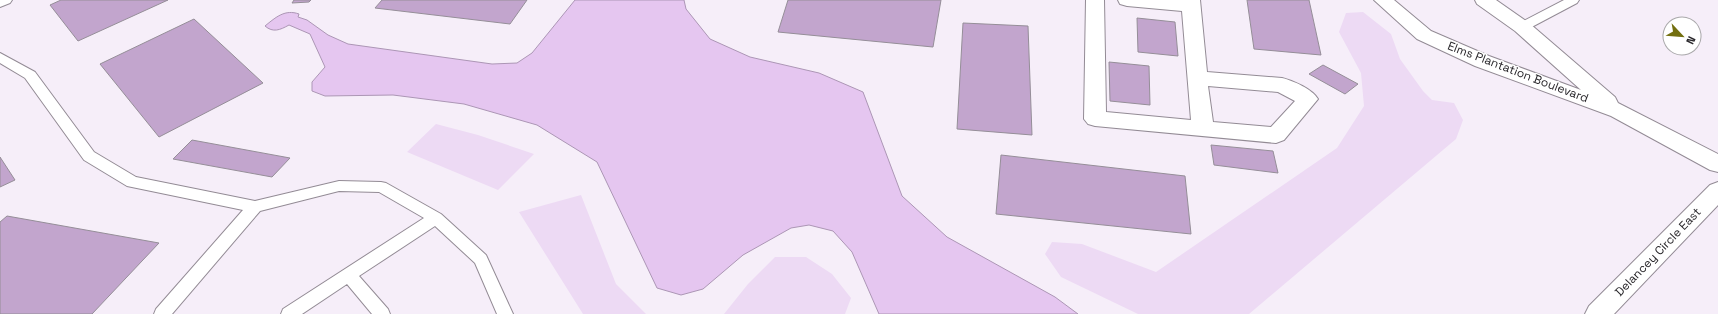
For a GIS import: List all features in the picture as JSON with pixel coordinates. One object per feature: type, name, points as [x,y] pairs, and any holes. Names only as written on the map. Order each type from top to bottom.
[{"type":"street","points":[[1095,0],[1095,120],[1276,135],[1308,99],[1282,85],[1197,78]]},
{"type":"street","points":[[1127,0],[1191,3],[1203,129]]},
{"type":"street","name":"Elms Plantation Boulevard","points":[[1383,0],[1424,35],[1482,61],[1618,111],[1718,164]]},
{"type":"street","name":"Elms Plantation Boulevard","points":[[1484,0],[1522,27],[1618,111]]},
{"type":"street","name":"Delancey Circle East","points":[[1598,314],[1718,191]]},
{"type":"lane","points":[[0,3],[6,0]]},
{"type":"lane","points":[[1522,27],[1572,0]]},
{"type":"lane","points":[[1,59],[30,75],[90,156],[132,182],[254,207],[339,186],[381,187],[436,218],[481,259],[505,314]]},
{"type":"lane","points":[[162,314],[254,207]]},
{"type":"lane","points":[[289,314],[436,218]]},
{"type":"lane","points":[[348,275],[382,314]]},
{"type":"shaded area","points":[[575,0],[684,0],[686,9],[710,39],[750,57],[819,73],[863,92],[902,196],[947,237],[1055,297],[1078,314],[879,314],[852,252],[833,231],[809,225],[791,228],[743,255],[703,289],[681,295],[657,288],[597,162],[537,125],[464,104],[393,95],[325,96],[312,91],[312,82],[325,67],[310,34],[289,25],[277,30],[271,30],[265,26],[281,15],[289,12],[299,14],[298,17],[307,20],[328,35],[348,44],[492,64],[517,63],[532,53]]},
{"type":"shaded area","points":[[1363,12],[1391,34],[1400,59],[1423,91],[1432,100],[1454,103],[1463,120],[1456,139],[1249,314],[1138,314],[1061,277],[1045,254],[1052,242],[1082,244],[1156,272],[1337,148],[1364,106],[1361,73],[1339,32],[1346,13]]},
{"type":"shaded area","points":[[436,124],[478,135],[534,154],[498,190],[407,152]]},
{"type":"shaded area","points":[[581,195],[616,284],[646,314],[583,314],[519,212]]},
{"type":"shaded area","points":[[775,257],[806,257],[832,274],[851,298],[845,314],[724,314],[748,284]]},
{"type":"building","points":[[61,0],[168,0],[78,41],[50,5]]},
{"type":"building","points":[[294,0],[311,0],[309,2],[292,3]]},
{"type":"building","points":[[382,0],[527,0],[510,24],[375,8]]},
{"type":"building","points":[[788,0],[941,0],[933,47],[778,32]]},
{"type":"building","points":[[1247,0],[1309,0],[1321,55],[1254,49]]},
{"type":"building","points":[[1137,18],[1175,22],[1178,56],[1138,52]]},
{"type":"building","points":[[194,19],[263,83],[159,137],[100,64]]},
{"type":"building","points":[[963,23],[1028,26],[1032,135],[957,129]]},
{"type":"building","points":[[1109,62],[1149,66],[1150,105],[1110,101]]},
{"type":"building","points":[[1323,65],[1358,84],[1345,94],[1309,74]]},
{"type":"building","points":[[192,140],[290,158],[272,177],[173,159]]},
{"type":"building","points":[[1211,145],[1273,151],[1278,173],[1214,165]]},
{"type":"building","points":[[1001,155],[1185,176],[1191,234],[996,214]]},
{"type":"building","points":[[0,157],[15,180],[0,187]]},
{"type":"building","points":[[7,216],[159,243],[92,314],[0,314],[0,222]]}]
